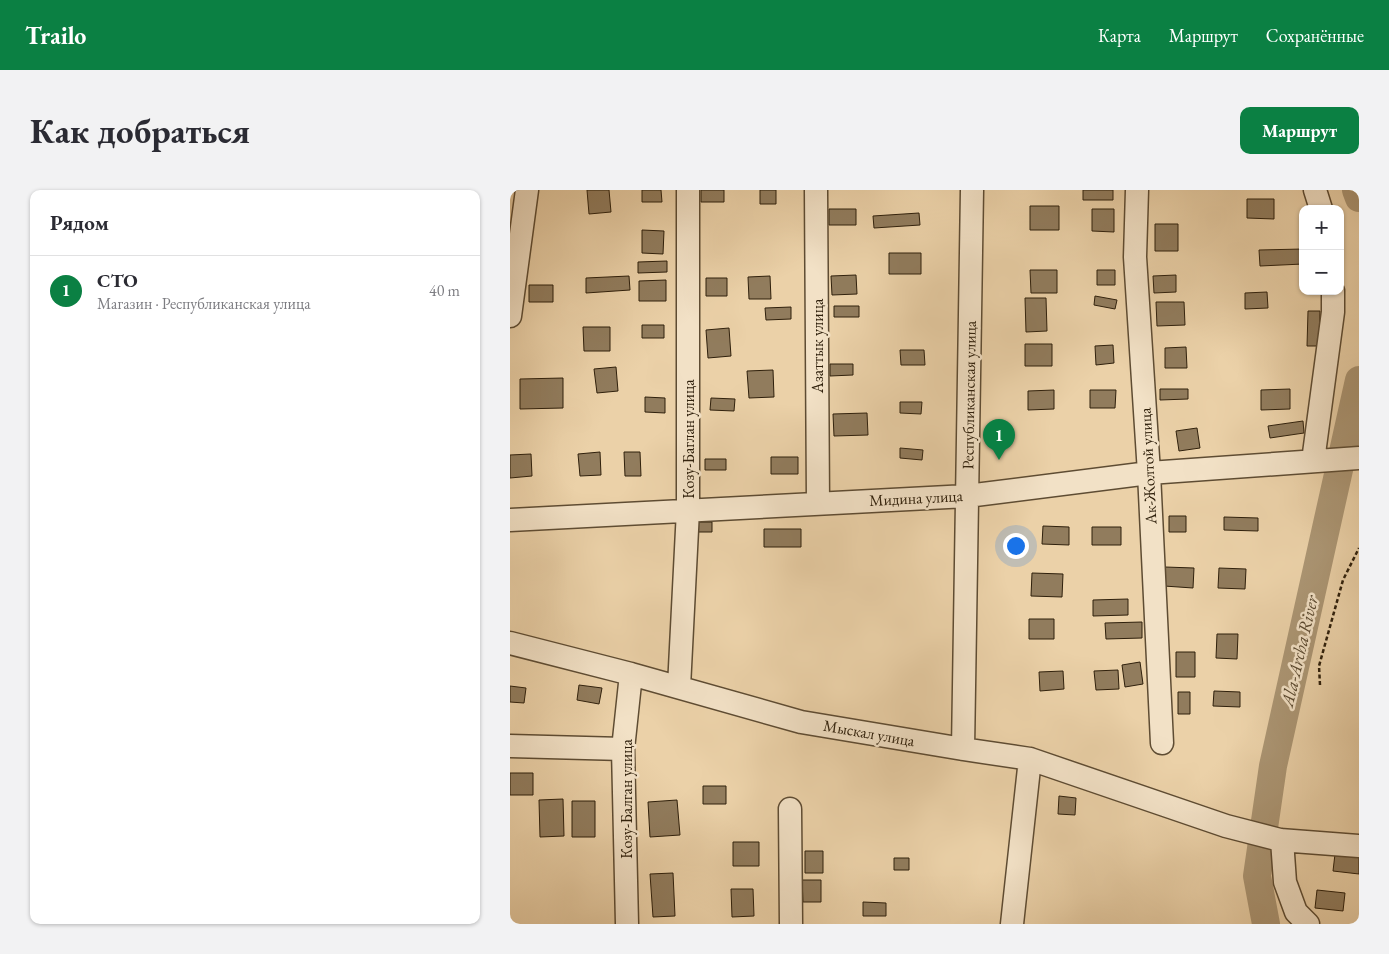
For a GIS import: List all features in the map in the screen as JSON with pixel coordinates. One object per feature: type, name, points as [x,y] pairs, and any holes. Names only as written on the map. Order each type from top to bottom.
[{"type":"street","points":[[510,316],[527,190]]},
{"type":"street","name":"Козу-Баглан улица","points":[[679,687],[688,510],[688,190]]},
{"type":"street","name":"Азаттык улица","points":[[816,190],[818,503]]},
{"type":"street","name":"Республиканская улица","points":[[963,750],[972,190]]},
{"type":"street","name":"Ак-Жолтой улица","points":[[1137,190],[1135,257],[1149,473],[1162,743]]},
{"type":"street","points":[[1315,190],[1320,205]]},
{"type":"street","points":[[1317,461],[1334,295]]},
{"type":"street","name":"Мидина улица","points":[[510,520],[967,496],[1149,473],[1359,458]]},
{"type":"street","name":"Мыскал улица","points":[[510,643],[679,687],[800,722],[963,750],[1030,759],[1226,826],[1281,840]]},
{"type":"street","name":"Козу-Балган улица","points":[[627,924],[623,749],[630,674]]},
{"type":"street","points":[[510,746],[623,749]]},
{"type":"street","points":[[1012,924],[1030,759]]},
{"type":"street","points":[[790,809],[791,924]]},
{"type":"street","points":[[1308,924],[1296,912],[1285,882],[1281,840],[1359,846]]},
{"type":"path","points":[[1320,685],[1319,666],[1343,580],[1359,548]]},
{"type":"building","points":[[587,190],[609,190],[611,212],[589,214]]},
{"type":"building","points":[[642,190],[661,190],[662,202],[642,202]]},
{"type":"building","points":[[701,190],[724,190],[724,202],[701,202]]},
{"type":"building","points":[[760,190],[776,190],[776,204],[760,204]]},
{"type":"building","points":[[1083,190],[1113,190],[1113,200],[1083,200]]},
{"type":"building","points":[[1247,199],[1274,199],[1274,219],[1247,218]]},
{"type":"building","points":[[1030,206],[1059,206],[1059,230],[1030,230]]},
{"type":"building","points":[[829,209],[856,209],[856,225],[829,225]]},
{"type":"building","points":[[1092,209],[1114,209],[1114,232],[1092,231]]},
{"type":"building","points":[[919,213],[920,225],[874,228],[873,216]]},
{"type":"building","points":[[1155,224],[1178,224],[1178,251],[1155,251]]},
{"type":"building","points":[[642,230],[664,231],[663,254],[642,253]]},
{"type":"building","points":[[1299,249],[1299,264],[1260,266],[1259,250]]},
{"type":"building","points":[[889,253],[921,253],[921,274],[889,274]]},
{"type":"building","points":[[667,261],[667,272],[638,273],[638,262]]},
{"type":"building","points":[[1030,270],[1057,270],[1057,293],[1031,293]]},
{"type":"building","points":[[1097,270],[1115,270],[1115,285],[1097,285]]},
{"type":"building","points":[[856,275],[857,294],[832,295],[831,276]]},
{"type":"building","points":[[1176,275],[1176,292],[1154,293],[1153,276]]},
{"type":"building","points":[[629,276],[630,290],[586,293],[586,278]]},
{"type":"building","points":[[770,276],[771,299],[749,299],[748,277]]},
{"type":"building","points":[[706,278],[727,278],[727,296],[706,296]]},
{"type":"building","points":[[666,280],[666,301],[639,301],[639,281]]},
{"type":"building","points":[[529,285],[553,285],[553,302],[529,302]]},
{"type":"building","points":[[1267,292],[1268,308],[1245,309],[1245,293]]},
{"type":"building","points":[[1095,296],[1117,300],[1115,309],[1094,305]]},
{"type":"building","points":[[1025,298],[1046,298],[1047,331],[1026,332]]},
{"type":"building","points":[[1156,302],[1184,302],[1185,325],[1157,326]]},
{"type":"building","points":[[834,306],[859,306],[859,317],[834,317]]},
{"type":"building","points":[[791,307],[791,319],[766,320],[765,308]]},
{"type":"building","points":[[1308,311],[1320,311],[1319,346],[1307,346]]},
{"type":"building","points":[[642,325],[664,325],[664,338],[642,338]]},
{"type":"building","points":[[583,327],[610,327],[610,351],[584,351]]},
{"type":"building","points":[[729,328],[731,356],[708,358],[706,330]]},
{"type":"building","points":[[1025,344],[1052,344],[1052,366],[1025,366]]},
{"type":"building","points":[[1113,345],[1114,363],[1096,365],[1095,346]]},
{"type":"building","points":[[1186,347],[1187,368],[1165,368],[1165,348]]},
{"type":"building","points":[[900,350],[924,350],[925,365],[901,365]]},
{"type":"building","points":[[830,364],[853,364],[853,375],[830,376]]},
{"type":"building","points":[[616,367],[618,391],[597,393],[594,369]]},
{"type":"building","points":[[773,370],[774,397],[749,398],[747,371]]},
{"type":"building","points":[[563,378],[563,408],[520,409],[520,379]]},
{"type":"building","points":[[1160,389],[1188,389],[1188,399],[1160,400]]},
{"type":"building","points":[[1290,389],[1290,409],[1261,410],[1261,390]]},
{"type":"building","points":[[1054,390],[1054,409],[1028,410],[1028,391]]},
{"type":"building","points":[[1090,390],[1116,390],[1115,408],[1090,408]]},
{"type":"building","points":[[645,397],[665,398],[665,413],[645,412]]},
{"type":"building","points":[[711,398],[735,399],[734,411],[710,410]]},
{"type":"building","points":[[900,402],[922,402],[921,414],[900,413]]},
{"type":"building","points":[[867,413],[868,435],[834,436],[833,414]]},
{"type":"building","points":[[1303,421],[1304,433],[1270,438],[1268,426]]},
{"type":"building","points":[[1197,428],[1200,448],[1179,451],[1176,431]]},
{"type":"building","points":[[900,448],[923,450],[922,460],[900,458]]},
{"type":"building","points":[[600,452],[601,475],[580,476],[578,454]]},
{"type":"building","points":[[624,452],[640,452],[641,476],[625,476]]},
{"type":"building","points":[[531,454],[532,476],[510,478],[510,455]]},
{"type":"building","points":[[771,457],[798,457],[798,474],[771,474]]},
{"type":"building","points":[[705,459],[726,459],[726,470],[705,470]]},
{"type":"building","points":[[1169,516],[1186,516],[1186,532],[1169,532]]},
{"type":"building","points":[[1224,517],[1258,518],[1258,531],[1224,530]]},
{"type":"building","points":[[698,522],[712,522],[712,532],[698,532]]},
{"type":"building","points":[[1043,526],[1069,527],[1069,545],[1042,544]]},
{"type":"building","points":[[1092,527],[1121,527],[1121,545],[1092,545]]},
{"type":"building","points":[[764,529],[801,529],[801,547],[764,547]]},
{"type":"building","points":[[1165,567],[1194,568],[1193,588],[1164,586]]},
{"type":"building","points":[[1219,568],[1246,569],[1245,589],[1218,588]]},
{"type":"building","points":[[1032,573],[1063,574],[1062,597],[1031,596]]},
{"type":"building","points":[[1128,599],[1128,615],[1093,616],[1093,600]]},
{"type":"building","points":[[1029,619],[1054,619],[1054,639],[1029,639]]},
{"type":"building","points":[[1142,622],[1142,638],[1106,639],[1105,623]]},
{"type":"building","points":[[1217,634],[1238,634],[1237,659],[1216,658]]},
{"type":"building","points":[[1176,652],[1195,652],[1195,677],[1176,677]]},
{"type":"building","points":[[1140,662],[1143,684],[1125,687],[1122,665]]},
{"type":"building","points":[[1118,670],[1119,689],[1096,690],[1094,671]]},
{"type":"building","points":[[1063,671],[1064,689],[1040,691],[1039,672]]},
{"type":"building","points":[[579,685],[602,688],[599,704],[577,700]]},
{"type":"building","points":[[510,686],[526,688],[524,703],[510,702]]},
{"type":"building","points":[[1214,691],[1240,692],[1240,707],[1213,706]]},
{"type":"building","points":[[1178,692],[1190,692],[1190,714],[1178,714]]},
{"type":"building","points":[[510,773],[533,773],[533,795],[510,795]]},
{"type":"building","points":[[703,786],[726,786],[726,804],[703,804]]},
{"type":"building","points":[[1059,796],[1076,798],[1075,815],[1058,814]]},
{"type":"building","points":[[563,799],[564,836],[540,837],[539,800]]},
{"type":"building","points":[[677,800],[680,835],[650,837],[648,802]]},
{"type":"building","points":[[572,801],[595,801],[595,837],[572,837]]},
{"type":"building","points":[[733,842],[759,842],[759,866],[733,866]]},
{"type":"building","points":[[805,851],[823,851],[823,873],[805,873]]},
{"type":"building","points":[[1335,854],[1359,856],[1359,874],[1333,871]]},
{"type":"building","points":[[894,858],[909,858],[909,870],[894,870]]},
{"type":"building","points":[[673,873],[675,916],[653,917],[650,874]]},
{"type":"building","points":[[802,880],[821,880],[821,902],[803,902]]},
{"type":"building","points":[[731,889],[753,889],[754,916],[732,917]]},
{"type":"building","points":[[1317,890],[1345,893],[1343,911],[1315,908]]},
{"type":"building","points":[[863,902],[886,903],[886,916],[863,916]]},
{"type":"waterway","name":"Ala-Archa River","points":[[1356,190],[1359,198]]},
{"type":"waterway","name":"Ala-Archa River","points":[[1266,924],[1257,876],[1273,766],[1359,380]]},
{"type":"place","name":"СТО","points":[[999,460]]}]
